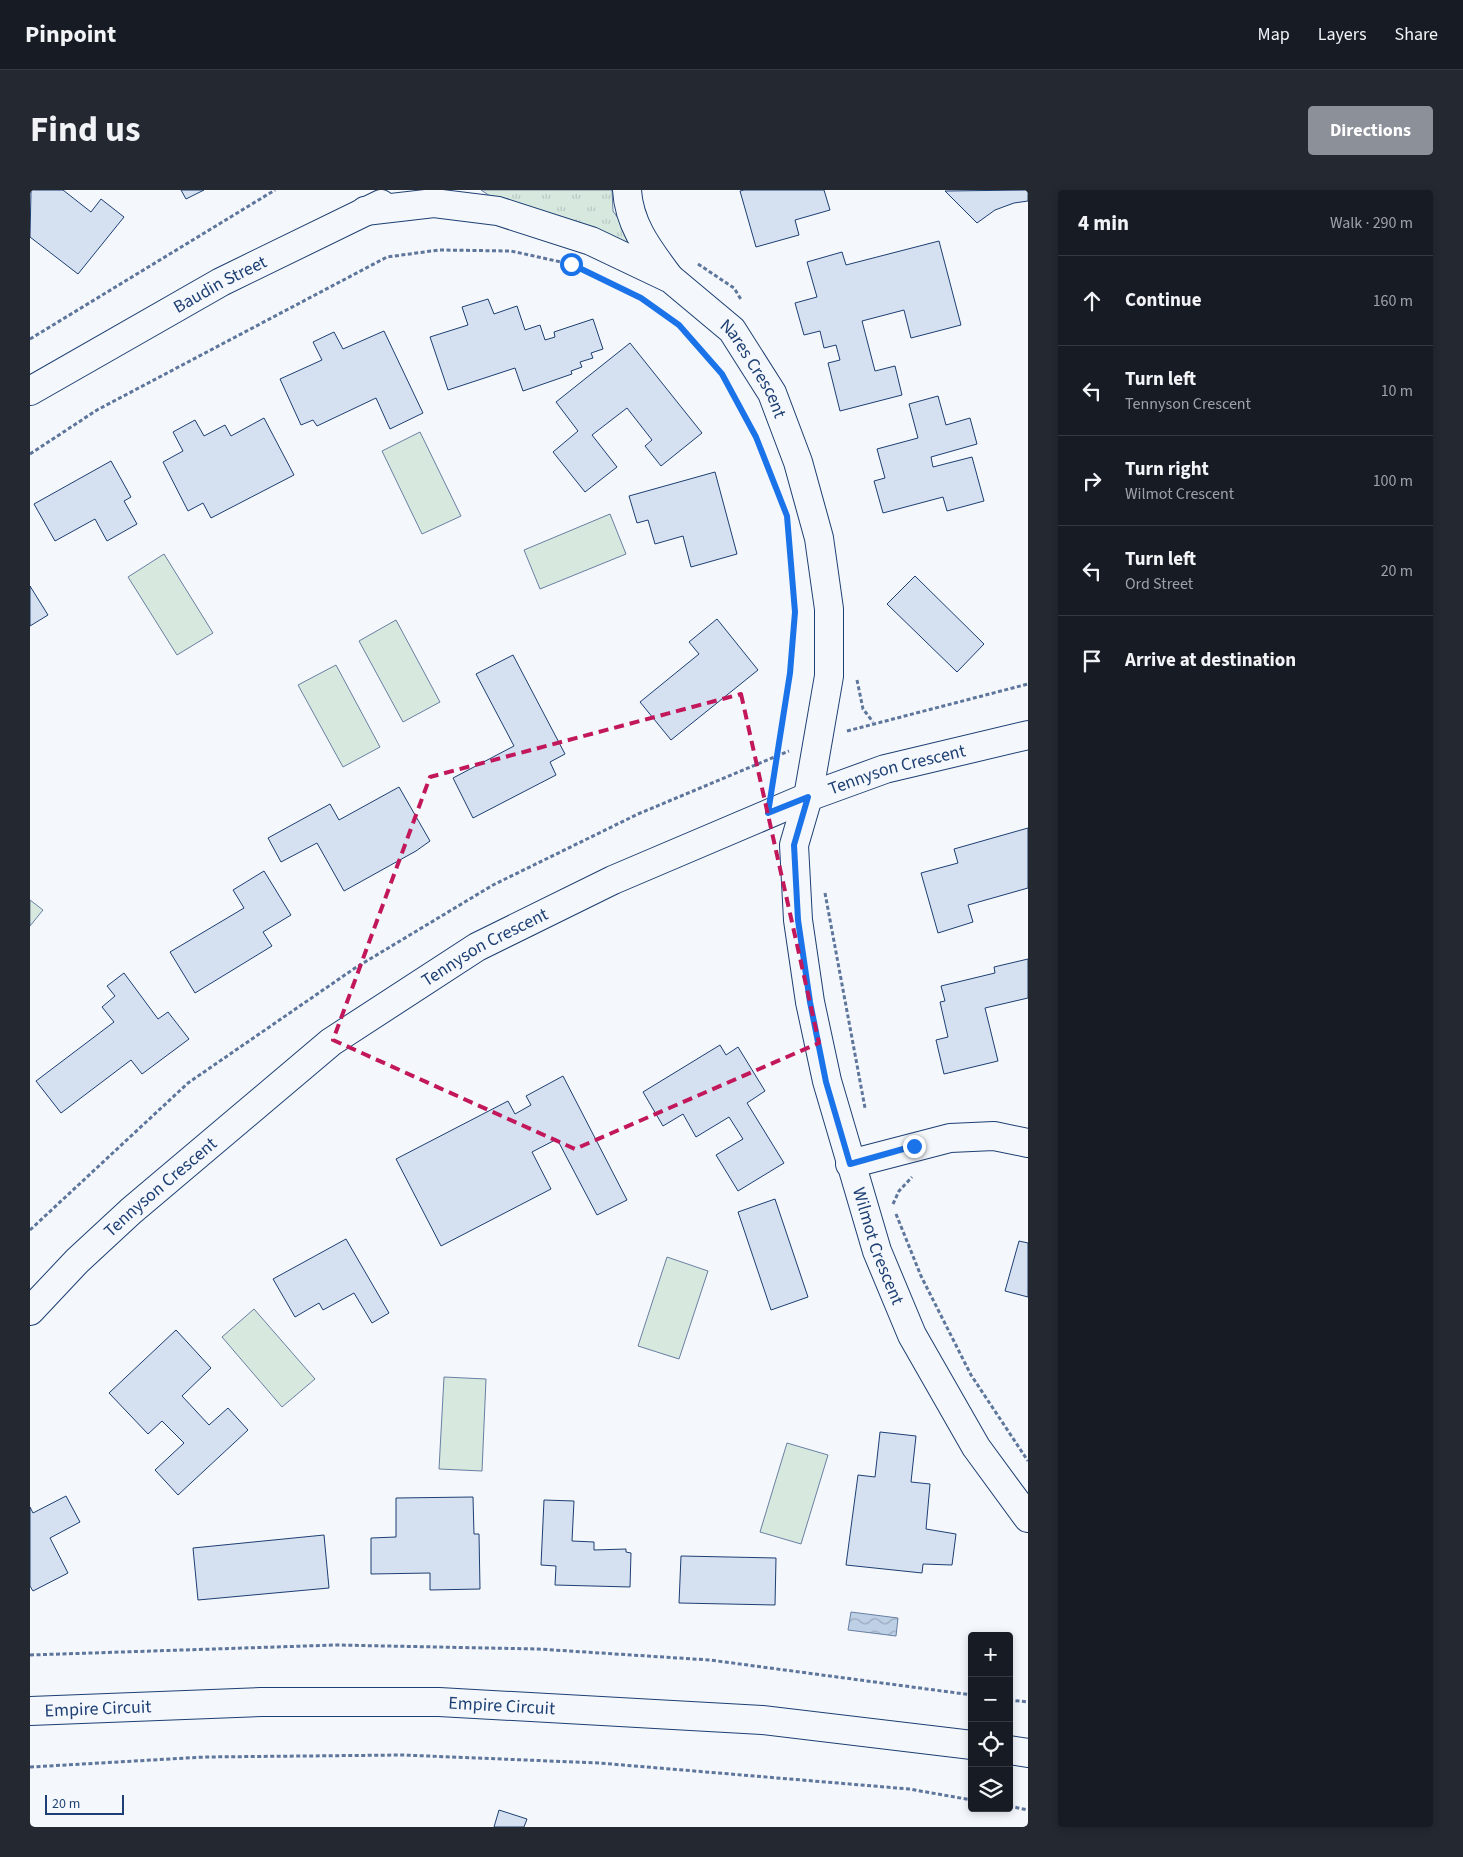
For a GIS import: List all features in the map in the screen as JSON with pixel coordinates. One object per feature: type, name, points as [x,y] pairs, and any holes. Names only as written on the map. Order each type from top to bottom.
[{"type":"street","name":"Baudin Street","points":[[30,391],[221,282],[365,211],[414,190]]},
{"type":"street","points":[[627,190],[628,207],[642,241],[671,279]]},
{"type":"street","name":"Nares Crescent","points":[[365,211],[434,203],[498,211],[591,242],[671,279],[732,330],[772,394],[798,462],[819,538],[829,609],[829,676],[808,797]]},
{"type":"street","name":"Tennyson Crescent","points":[[30,1311],[77,1261],[131,1211],[331,1042],[477,947],[613,880],[808,797],[885,770],[1028,735]]},
{"type":"street","name":"Wilmot Crescent","points":[[808,797],[794,845],[798,920],[810,1002],[826,1082],[850,1164],[877,1250],[912,1335],[976,1447],[1028,1518]]},
{"type":"street","points":[[850,1164],[950,1138],[994,1136],[1028,1143]]},
{"type":"street","name":"Empire Circuit","points":[[30,1711],[261,1702],[438,1702],[762,1720],[968,1745]]},
{"type":"street","points":[[1013,1751],[1028,1753]]},
{"type":"path","points":[[30,339],[275,190]]},
{"type":"path","points":[[30,454],[96,410],[387,257],[439,250],[511,251],[562,262]]},
{"type":"path","points":[[571,264],[641,298],[679,325],[722,374],[756,437],[776,490]]},
{"type":"path","points":[[768,813],[790,673],[795,612],[788,526]]},
{"type":"path","points":[[893,1204],[899,1191],[908,1179],[916,1175]]},
{"type":"path","points":[[30,1655],[336,1645],[538,1649],[710,1660],[968,1694]]},
{"type":"path","points":[[1013,1700],[1028,1702]]},
{"type":"path","points":[[30,1767],[205,1757],[403,1755],[599,1763],[909,1790],[968,1799]]},
{"type":"path","points":[[1013,1807],[1028,1810]]},
{"type":"highlighted area","points":[[741,694],[819,1043],[575,1149],[333,1040],[430,777]]},
{"type":"green space","points":[[481,190],[612,190],[613,211],[642,252],[499,202]]},
{"type":"green space","points":[[420,432],[461,516],[422,534],[382,451]]},
{"type":"green space","points":[[610,514],[626,554],[540,589],[524,550]]},
{"type":"green space","points":[[164,554],[213,633],[177,655],[128,577]]},
{"type":"green space","points":[[396,620],[440,702],[403,722],[359,641]]},
{"type":"green space","points":[[336,665],[380,747],[343,767],[298,685]]},
{"type":"green space","points":[[30,900],[43,910],[30,926]]},
{"type":"green space","points":[[667,1257],[708,1271],[679,1359],[638,1346]]},
{"type":"green space","points":[[254,1309],[315,1379],[282,1407],[222,1337]]},
{"type":"green space","points":[[444,1377],[486,1379],[482,1471],[439,1469]]},
{"type":"green space","points":[[787,1443],[828,1455],[801,1544],[760,1532]]},
{"type":"water","points":[[851,1612],[898,1618],[896,1636],[848,1630]]},
{"type":"building","points":[[31,190],[63,190],[91,212],[101,199],[124,217],[78,274],[30,237]]},
{"type":"building","points":[[181,190],[204,190],[186,199]]},
{"type":"building","points":[[824,190],[830,210],[795,220],[799,235],[756,247],[740,191]]},
{"type":"building","points":[[1028,190],[1028,201],[1014,203],[995,210],[977,223],[945,191]]},
{"type":"building","points":[[939,241],[961,325],[911,338],[904,310],[862,321],[875,371],[895,366],[902,395],[840,411],[828,363],[840,360],[836,345],[824,348],[820,331],[804,335],[795,303],[817,297],[807,262],[842,252],[846,265]]},
{"type":"building","points":[[488,299],[494,314],[517,306],[525,330],[540,325],[545,340],[555,337],[554,332],[593,319],[603,349],[591,353],[593,358],[580,362],[582,367],[571,371],[572,374],[523,391],[515,368],[448,390],[430,337],[468,325],[462,307]]},
{"type":"building","points":[[384,331],[423,413],[390,429],[376,398],[317,426],[313,420],[301,425],[280,379],[322,360],[313,342],[334,332],[343,349]]},
{"type":"building","points":[[630,343],[702,433],[661,466],[645,446],[652,440],[627,408],[592,435],[617,467],[585,492],[553,452],[578,431],[556,402]]},
{"type":"building","points":[[938,396],[946,425],[970,418],[977,444],[931,457],[933,467],[972,457],[984,501],[947,511],[943,497],[883,513],[874,481],[885,478],[877,449],[918,438],[909,404]]},
{"type":"building","points":[[264,418],[294,475],[211,518],[203,503],[188,511],[163,462],[183,451],[173,432],[195,420],[204,436],[225,425],[231,436]]},
{"type":"building","points":[[111,461],[131,497],[124,501],[137,524],[107,541],[95,519],[55,541],[34,504]]},
{"type":"building","points":[[715,472],[737,554],[691,567],[683,536],[655,544],[648,520],[637,523],[629,496]]},
{"type":"building","points":[[915,576],[984,644],[957,672],[887,604]]},
{"type":"building","points":[[30,586],[48,615],[30,626]]},
{"type":"building","points":[[717,619],[758,670],[671,740],[640,702],[699,654],[689,642]]},
{"type":"building","points":[[513,655],[565,754],[550,762],[556,775],[473,818],[453,778],[514,746],[476,674]]},
{"type":"building","points":[[399,787],[430,841],[416,851],[344,891],[317,843],[281,862],[268,838],[330,804],[339,820]]},
{"type":"building","points":[[1028,828],[1028,888],[968,905],[973,922],[938,933],[921,873],[958,863],[954,849]]},
{"type":"building","points":[[264,871],[291,915],[263,932],[272,946],[195,993],[170,952],[244,908],[233,890]]},
{"type":"building","points":[[1028,959],[1028,998],[985,1008],[998,1061],[944,1074],[936,1040],[948,1037],[940,1002],[945,1001],[941,986],[995,973],[994,967]]},
{"type":"building","points":[[124,973],[158,1019],[168,1012],[189,1039],[142,1074],[131,1060],[61,1113],[36,1081],[114,1022],[102,1007],[115,996],[107,986]]},
{"type":"building","points":[[720,1045],[726,1055],[738,1047],[765,1091],[747,1103],[784,1163],[738,1191],[716,1155],[743,1139],[729,1117],[696,1137],[683,1114],[663,1126],[643,1092]]},
{"type":"building","points":[[563,1076],[627,1200],[597,1215],[557,1139],[532,1152],[551,1189],[441,1246],[396,1159],[508,1101],[515,1114],[531,1105],[526,1096]]},
{"type":"building","points":[[775,1199],[808,1297],[771,1310],[738,1212]]},
{"type":"building","points":[[346,1239],[389,1313],[372,1323],[354,1293],[323,1310],[319,1303],[295,1317],[273,1279]]},
{"type":"building","points":[[1019,1241],[1028,1243],[1028,1297],[1005,1291]]},
{"type":"building","points":[[176,1330],[211,1368],[182,1396],[209,1425],[228,1408],[248,1430],[178,1495],[155,1470],[184,1443],[162,1421],[148,1434],[109,1393]]},
{"type":"building","points":[[880,1432],[916,1436],[911,1482],[930,1484],[926,1529],[956,1534],[952,1565],[923,1564],[922,1573],[846,1565],[858,1475],[875,1477]]},
{"type":"building","points":[[66,1496],[80,1522],[50,1538],[68,1573],[33,1591],[30,1586],[30,1507],[33,1513]]},
{"type":"building","points":[[473,1497],[474,1534],[479,1534],[480,1589],[430,1590],[430,1573],[371,1574],[371,1538],[396,1537],[396,1498]]},
{"type":"building","points":[[544,1500],[574,1501],[572,1541],[594,1542],[594,1550],[626,1549],[626,1552],[631,1553],[630,1587],[555,1585],[556,1566],[541,1565]]},
{"type":"building","points":[[324,1535],[329,1588],[198,1600],[193,1548]]},
{"type":"building","points":[[681,1556],[776,1558],[775,1605],[679,1603]]},
{"type":"building","points":[[499,1810],[527,1819],[524,1827],[494,1827]]},
{"type":"route","points":[[571,264],[641,298],[679,325],[722,374],[756,437],[787,516],[795,612],[790,673],[768,813],[808,797],[794,845],[798,920],[810,1002],[826,1082],[850,1164],[914,1146]]}]
